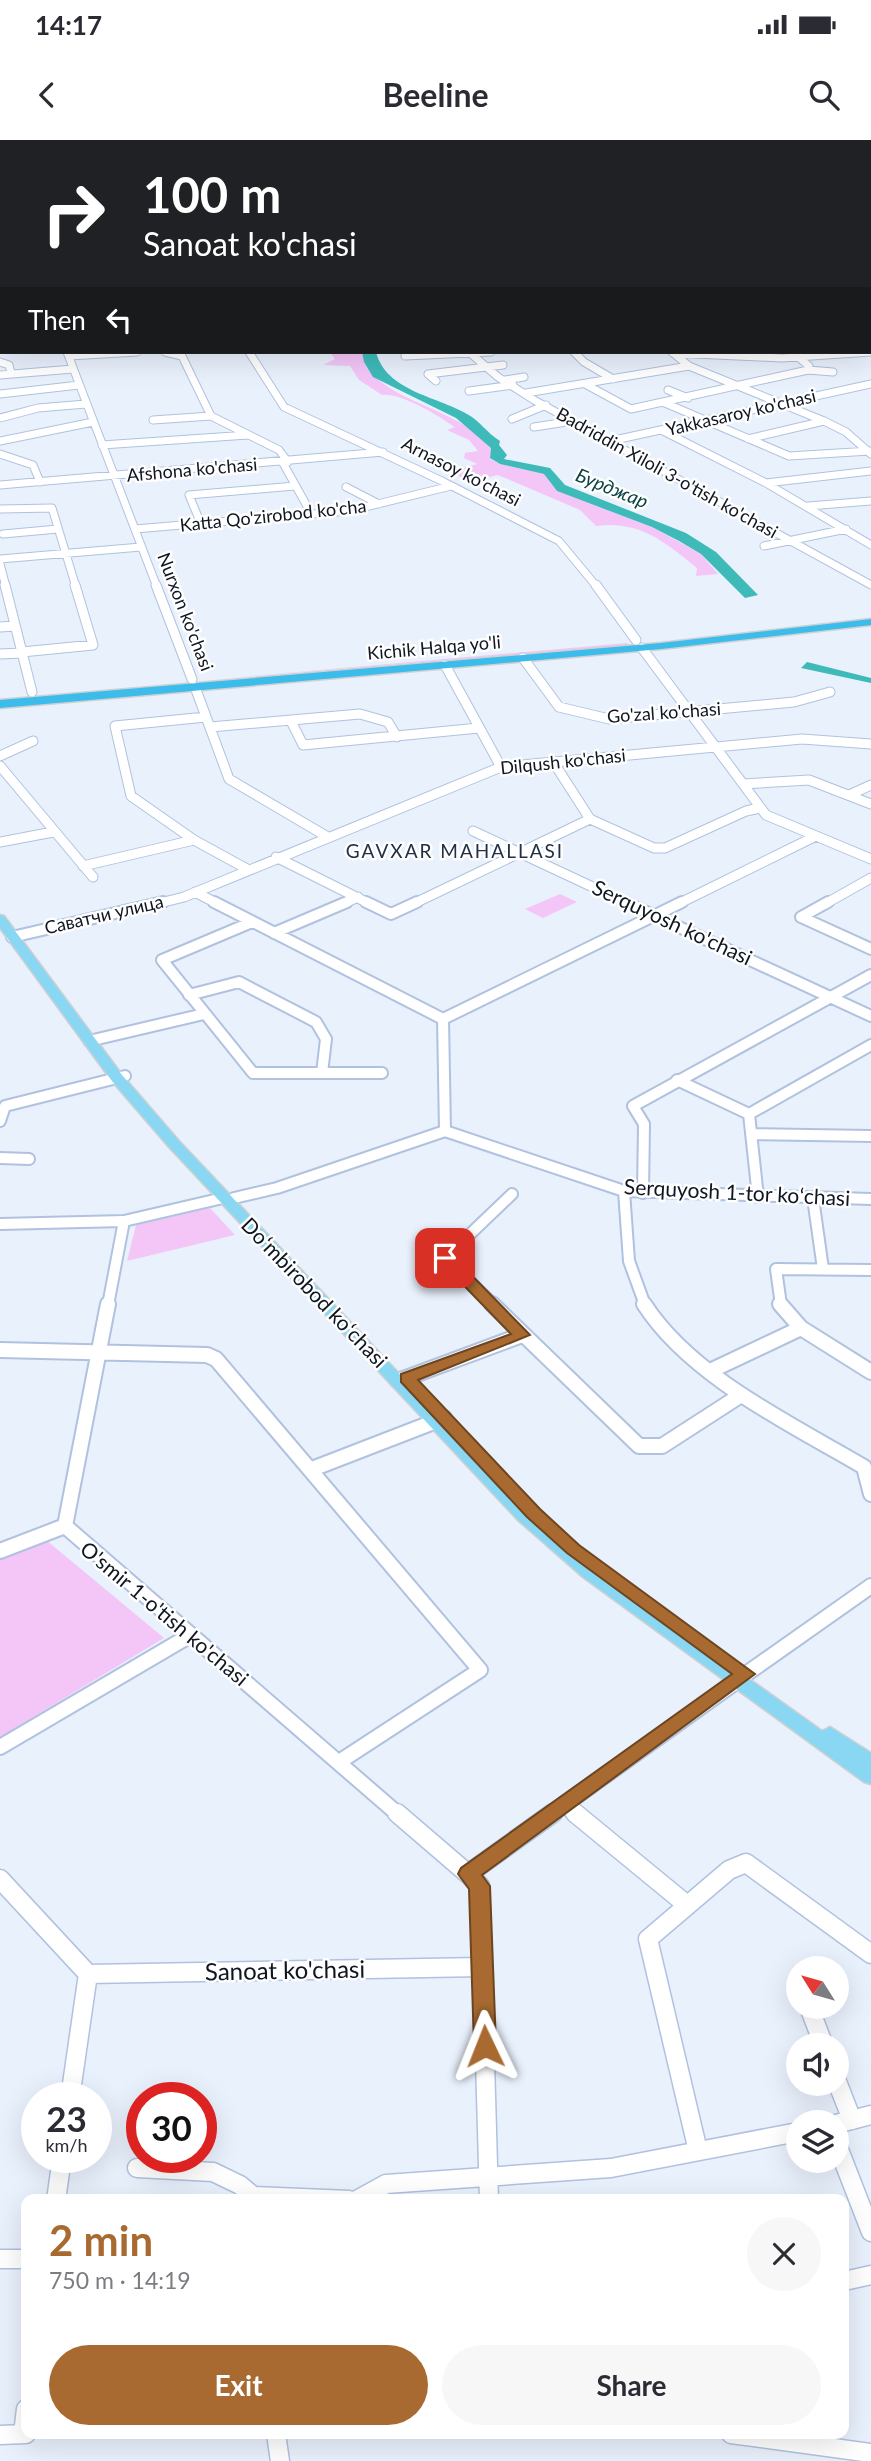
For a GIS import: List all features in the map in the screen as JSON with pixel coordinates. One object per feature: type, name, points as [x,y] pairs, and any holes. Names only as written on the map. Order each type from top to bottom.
[{"type":"highway","name":"Kichik Halqa yo'li","points":[[0,695],[523,658],[871,616]]},
{"type":"highway","name":"Kichik Halqa yo'li","points":[[0,704],[193,683],[871,622]]},
{"type":"main road","name":"Doʻmbirobod koʻchasi","points":[[0,909],[9,931],[121,1077],[440,1420],[524,1516],[566,1554],[741,1678],[871,1777]]},
{"type":"main road","name":"Doʻmbirobod koʻchasi","points":[[741,1678],[871,1763]]},
{"type":"street","name":"Nurxon ko'chasi","points":[[68,354],[231,782],[326,836]]},
{"type":"street","points":[[173,354],[182,356],[211,416]]},
{"type":"street","name":"Arnasoy ko'chasi","points":[[250,354],[284,407],[383,452],[566,546],[760,808]]},
{"type":"street","points":[[405,356],[437,354]]},
{"type":"street","name":"Badriddin Xiloli 3-o'tish ko'chasi","points":[[471,354],[484,368],[573,421],[869,582]]},
{"type":"street","points":[[576,354],[584,362],[614,379]]},
{"type":"street","points":[[675,354],[689,366],[846,432],[870,452]]},
{"type":"street","points":[[794,354],[809,366],[808,370]]},
{"type":"street","points":[[0,362],[9,365],[11,373]]},
{"type":"street","points":[[436,381],[428,373],[503,365]]},
{"type":"street","points":[[526,393],[689,366]]},
{"type":"street","points":[[0,375],[73,369]]},
{"type":"street","points":[[585,384],[631,409],[808,370],[833,373]]},
{"type":"street","points":[[505,380],[524,377]]},
{"type":"street","name":"Yakkasaroy ko'chasi","points":[[610,441],[871,384]]},
{"type":"street","points":[[0,394],[79,385]]},
{"type":"street","points":[[469,391],[513,385]]},
{"type":"street","points":[[668,390],[688,398]]},
{"type":"street","points":[[665,403],[705,422],[792,456],[870,452]]},
{"type":"street","points":[[0,418],[38,408],[86,404]]},
{"type":"street","points":[[512,419],[546,405]]},
{"type":"street","points":[[153,420],[211,416],[282,452],[295,486],[312,515]]},
{"type":"street","points":[[534,427],[573,421]]},
{"type":"street","points":[[748,439],[824,421]]},
{"type":"street","points":[[0,441],[93,422]]},
{"type":"street","points":[[573,433],[590,430]]},
{"type":"street","points":[[663,431],[766,482],[867,539],[871,545]]},
{"type":"street","points":[[779,432],[796,439]]},
{"type":"street","points":[[102,445],[249,435]]},
{"type":"street","name":"Afshona ko'chasi","points":[[0,485],[286,463],[383,452]]},
{"type":"street","points":[[1,455],[33,465],[40,482]]},
{"type":"street","points":[[766,482],[871,471]]},
{"type":"street","points":[[201,524],[189,495],[295,486]]},
{"type":"street","name":"Katta Qo'zirobod ko'cha","points":[[135,529],[349,511],[450,486]]},
{"type":"street","points":[[346,487],[379,504]]},
{"type":"street","points":[[243,490],[249,499]]},
{"type":"street","points":[[859,492],[870,501]]},
{"type":"street","points":[[807,506],[870,501]]},
{"type":"street","points":[[0,509],[52,508],[93,645],[0,654]]},
{"type":"street","points":[[3,534],[58,529]]},
{"type":"street","points":[[764,546],[846,529]]},
{"type":"street","points":[[32,692],[3,589],[0,561],[141,547]]},
{"type":"street","points":[[0,627],[15,626]]},
{"type":"street","name":"Go'zal ko'chasi","points":[[523,658],[559,707],[608,719],[794,702],[830,692]]},
{"type":"street","points":[[445,665],[500,767]]},
{"type":"street","points":[[247,869],[194,840],[131,796],[115,726],[292,721],[360,714],[388,722],[397,737]]},
{"type":"street","points":[[292,721],[303,745],[480,729]]},
{"type":"street","name":"Dilqush ko'chasi","points":[[195,892],[326,836],[500,767],[816,739],[871,744]]},
{"type":"street","points":[[0,756],[33,741]]},
{"type":"street","points":[[554,763],[590,819],[659,849],[760,808],[766,815],[871,859]]},
{"type":"street","points":[[0,766],[93,877]]},
{"type":"street","points":[[743,784],[800,779],[871,804]]},
{"type":"street","points":[[849,795],[871,785]]},
{"type":"street","points":[[276,857],[391,914],[522,853],[524,848],[590,819]]},
{"type":"street","name":"Serquyosh ko'chasi","points":[[473,831],[871,1016]]},
{"type":"street","points":[[0,842],[53,832]]},
{"type":"street","points":[[443,1019],[816,836]]},
{"type":"street","points":[[83,866],[194,840]]},
{"type":"street","points":[[871,878],[801,917],[871,949]]},
{"type":"street","points":[[195,892],[443,1019]]},
{"type":"street","name":"Саватчи улица","points":[[9,931],[195,892]]},
{"type":"street","points":[[274,933],[358,897]]},
{"type":"street","points":[[252,922],[162,960],[253,1073],[382,1073]]},
{"type":"street","points":[[643,1193],[644,1124],[633,1106],[871,975]]},
{"type":"street","points":[[189,995],[239,982],[316,1022],[326,1039],[322,1073]]},
{"type":"street","points":[[93,1040],[204,1014]]},
{"type":"street","points":[[0,1224],[124,1221],[233,1198],[445,1131],[447,1115],[443,1019]]},
{"type":"street","points":[[749,1114],[871,1045]]},
{"type":"street","points":[[0,1121],[2,1103],[121,1077]]},
{"type":"street","points":[[677,1080],[749,1114]]},
{"type":"street","points":[[749,1114],[758,1197]]},
{"type":"street","name":"Serquyosh 1-tor koʻchasi","points":[[445,1131],[624,1191],[871,1199]]},
{"type":"street","points":[[751,1134],[871,1136]]},
{"type":"street","points":[[0,1158],[29,1159]]},
{"type":"street","points":[[624,1191],[622,1225],[642,1300],[676,1339],[741,1395],[867,1467],[871,1494]]},
{"type":"street","points":[[512,1194],[445,1258],[522,1335],[643,1448],[662,1446],[741,1395]]},
{"type":"street","points":[[813,1198],[823,1269]]},
{"type":"street","name":"O'smir 1-o'tish ko'chasi","points":[[124,1221],[101,1352],[65,1526],[189,1636],[468,1874]]},
{"type":"street","points":[[871,1270],[776,1269],[781,1308],[801,1328],[871,1372]]},
{"type":"street","points":[[710,1371],[801,1328]]},
{"type":"street","points":[[403,1380],[522,1335]]},
{"type":"street","points":[[0,1350],[207,1355],[216,1359],[480,1670],[339,1762]]},
{"type":"street","points":[[312,1469],[440,1420]]},
{"type":"street","points":[[0,1550],[65,1526]]},
{"type":"street","points":[[487,2194],[483,2177],[480,1886],[468,1874],[871,1586]]},
{"type":"street","points":[[0,1748],[189,1636]]},
{"type":"street","points":[[565,1805],[687,1905]]},
{"type":"street","points":[[698,2151],[648,1939],[729,1870],[747,1863],[871,1954]]},
{"type":"street","points":[[0,1879],[88,1974],[72,2082]]},
{"type":"street","name":"Sanoat ko'chasi","points":[[88,1974],[482,1967]]},
{"type":"street","points":[[849,2121],[871,2115]]},
{"type":"street","points":[[368,2194],[386,2184],[611,2168],[786,2134]]},
{"type":"street","points":[[217,2172],[238,2181],[251,2194]]},
{"type":"street","points":[[57,2194],[60,2173]]},
{"type":"street","points":[[848,2173],[871,2232]]},
{"type":"street","points":[[0,2259],[21,2259]]},
{"type":"street","points":[[849,2280],[871,2275]]},
{"type":"street","points":[[0,2435],[21,2434]]},
{"type":"street","points":[[277,2439],[280,2461]]},
{"type":"street","points":[[769,2439],[871,2453]]},
{"type":"shaded area","points":[[331,354],[363,354],[366,366],[377,379],[478,435],[491,448],[490,459],[500,464],[544,474],[557,491],[652,527],[701,554],[718,574],[696,576],[697,568],[651,535],[625,526],[596,526],[580,510],[503,477],[497,475],[472,482],[449,472],[477,464],[464,458],[465,453],[478,451],[469,440],[447,430],[455,427],[419,406],[399,397],[382,395],[359,380],[350,366],[323,365],[335,359]]},
{"type":"shaded area","name":"Бурджар","points":[[362,354],[377,354],[390,376],[401,384],[472,417],[500,441],[499,445],[507,455],[504,459],[550,468],[565,485],[686,533],[716,552],[758,595],[745,598],[701,554],[652,527],[557,491],[544,474],[500,464],[490,458],[491,448],[456,418],[373,377]]},
{"type":"shaded area","points":[[627,643],[628,645],[207,680]]},
{"type":"shaded area","points":[[807,662],[871,678],[871,683],[801,668]]},
{"type":"shaded area","points":[[560,894],[577,902],[543,918],[525,909]]},
{"type":"shaded area","points":[[210,1208],[235,1235],[127,1261],[136,1225]]},
{"type":"shaded area","points":[[46,1540],[164,1638],[0,1737],[0,1557]]},
{"type":"district","name":"GAVXAR MAHALLASI","points":[[455,851]]},
{"type":"route","points":[[445,1258],[522,1335],[407,1378],[493,1471],[573,1549],[746,1674],[468,1874],[480,1886],[485,2046]]}]
